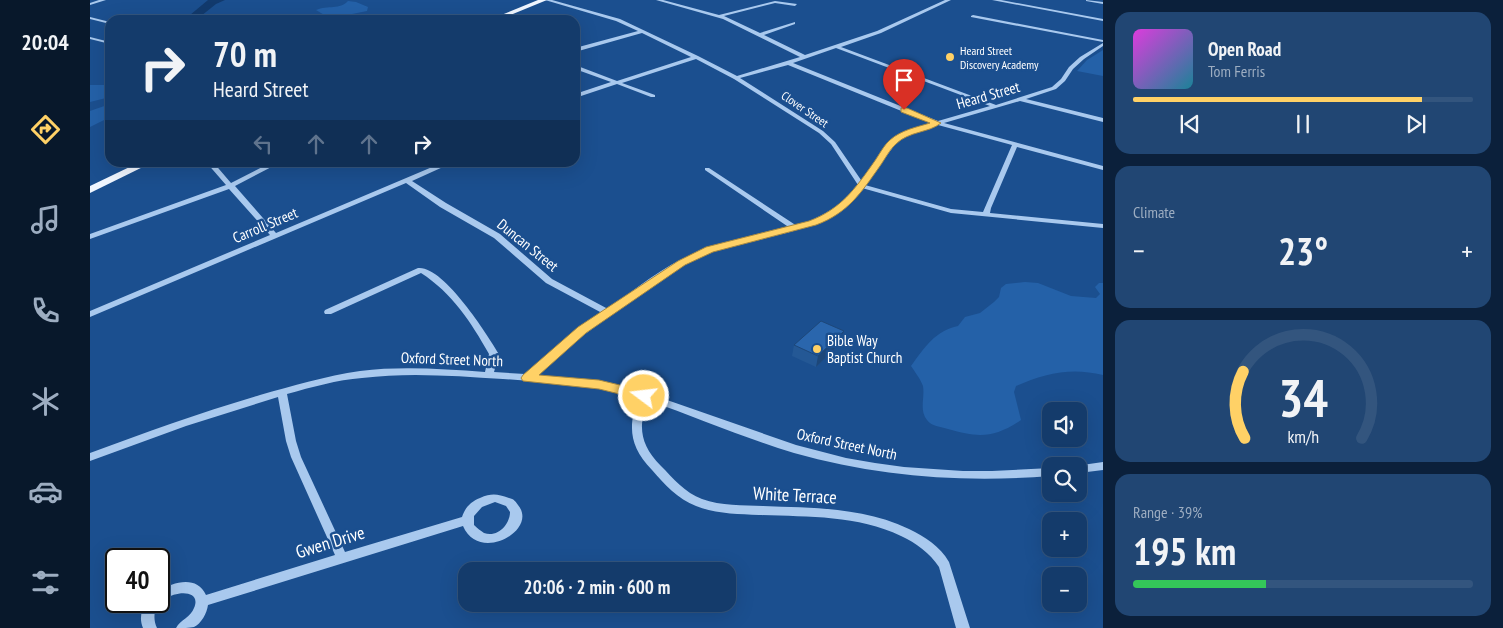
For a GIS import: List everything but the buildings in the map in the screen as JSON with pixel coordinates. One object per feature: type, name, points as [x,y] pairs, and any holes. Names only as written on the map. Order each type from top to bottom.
[{"type":"main road","points":[[505,15],[545,0]]},
{"type":"main road","points":[[90,190],[138,167]]},
{"type":"street","points":[[90,4],[104,0]]},
{"type":"street","name":"Clover Street","points":[[545,0],[611,18],[696,57],[736,78],[821,132],[833,143],[862,186]]},
{"type":"street","points":[[658,0],[720,16],[804,57]]},
{"type":"street","points":[[736,78],[788,63],[879,32],[949,0]]},
{"type":"street","points":[[994,0],[1103,20]]},
{"type":"street","points":[[1088,0],[1103,3]]},
{"type":"street","points":[[720,16],[775,2],[795,5]]},
{"type":"street","points":[[973,16],[1103,43]]},
{"type":"street","points":[[90,18],[105,22]]},
{"type":"street","points":[[760,35],[794,23]]},
{"type":"street","points":[[580,49],[642,32]]},
{"type":"street","points":[[90,38],[105,42]]},
{"type":"street","name":"Heard Street","points":[[527,378],[564,345],[608,312],[696,255],[722,246],[795,228],[832,214],[845,206],[897,138],[917,129],[1021,100],[1054,88],[1063,80],[1071,68],[1103,43]]},
{"type":"street","points":[[835,46],[997,107]]},
{"type":"street","points":[[580,94],[696,57]]},
{"type":"street","points":[[788,63],[938,123],[1103,168]]},
{"type":"street","points":[[580,69],[654,96]]},
{"type":"street","points":[[1021,100],[1103,120]]},
{"type":"street","points":[[986,215],[987,208],[1015,145]]},
{"type":"street","points":[[213,167],[275,236]]},
{"type":"street","points":[[90,237],[230,186],[268,167]]},
{"type":"street","name":"Carroll Street","points":[[90,314],[439,167]]},
{"type":"street","points":[[707,169],[795,228]]},
{"type":"street","name":"Duncan Street","points":[[407,181],[443,205],[503,240],[534,270],[549,281],[608,312]]},
{"type":"street","points":[[862,186],[951,211],[1103,226]]},
{"type":"street","points":[[328,312],[421,270],[436,279],[451,292],[487,341],[494,354],[489,375]]},
{"type":"street","name":"Oxford Street North","points":[[90,457],[282,392],[340,378],[381,372],[426,371],[599,385],[644,396],[755,436],[847,462],[947,475],[992,476],[1042,473]]},
{"type":"street","points":[[282,392],[289,433],[296,457],[342,558]]},
{"type":"street","name":"White Terrace","points":[[644,396],[636,416],[640,445],[648,460],[680,492],[700,503],[722,508],[850,516],[878,521],[906,533],[928,546],[942,559],[963,628]]},
{"type":"street","points":[[1087,467],[1103,466]]},
{"type":"street","name":"Gwen Drive","points":[[203,601],[468,520]]},
{"type":"street","points":[[170,590],[188,587],[200,593],[203,601],[197,616],[183,628]]},
{"type":"street","points":[[148,613],[147,623],[150,628]]},
{"type":"shaded area","points":[[348,1],[356,2],[368,7],[367,11],[351,15],[324,15],[316,10],[341,6]]},
{"type":"shaded area","points":[[1103,50],[1103,76],[1077,71],[1087,60]]},
{"type":"shaded area","points":[[90,85],[105,85],[105,98],[90,102]]},
{"type":"shaded area","points":[[105,106],[105,120],[90,127],[90,111]]},
{"type":"shaded area","points":[[1038,283],[1071,296],[1096,298],[1100,294],[1095,287],[1099,283],[1103,283],[1103,375],[1080,372],[1059,373],[1037,378],[1016,386],[1014,392],[1021,420],[994,433],[986,435],[969,434],[931,424],[923,412],[923,386],[911,366],[931,341],[943,331],[958,326],[965,317],[980,313],[999,297],[1001,288],[1006,284]]},
{"type":"waterway","points":[[195,15],[212,2],[220,0]]},
{"type":"place","name":"Heard Street Discovery Academy","points":[[950,57]]},
{"type":"place","name":"Bible Way Baptist Church","points":[[817,349]]},
{"type":"route","points":[[644,396],[599,385],[527,378],[582,330],[696,255],[722,246],[812,223],[825,218],[845,206],[897,138],[917,129],[938,123],[904,110]]}]
